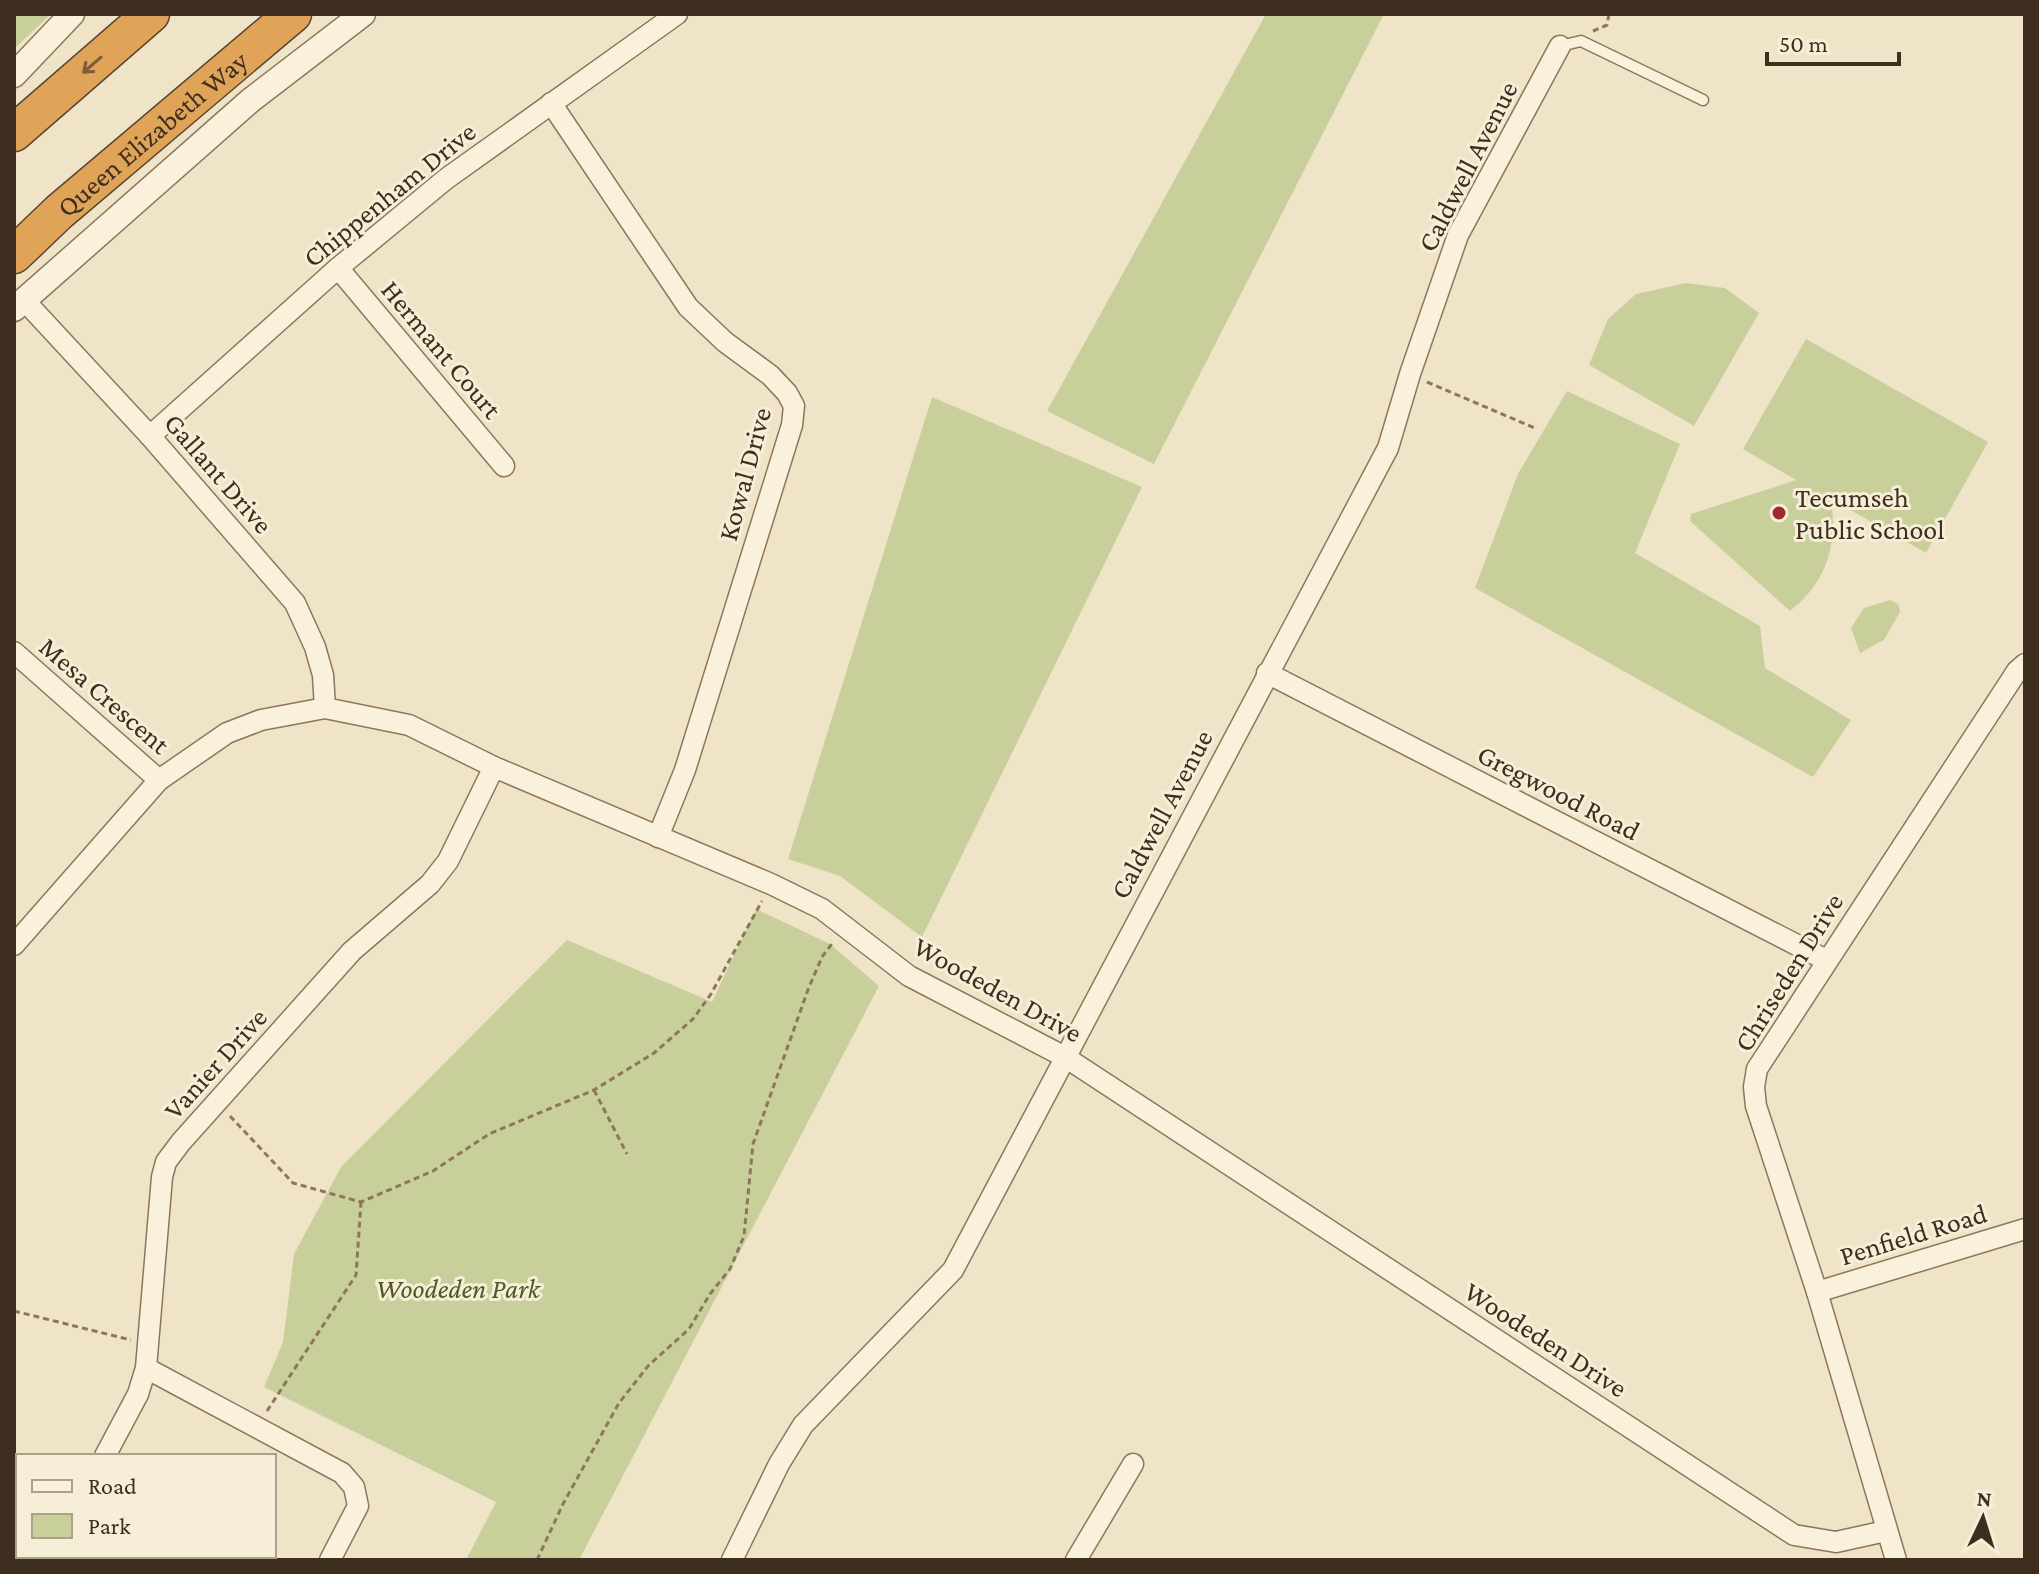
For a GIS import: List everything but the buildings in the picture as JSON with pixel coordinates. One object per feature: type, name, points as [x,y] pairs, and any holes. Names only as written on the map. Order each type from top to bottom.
[{"type":"highway","points":[[14,133],[151,14]]},
{"type":"highway","name":"Queen Elizabeth Way","points":[[14,255],[59,212],[293,14]]},
{"type":"street","points":[[14,75],[72,14]]},
{"type":"street","points":[[19,305],[251,100],[363,14]]},
{"type":"street","name":"Chippenham Drive","points":[[150,436],[338,268],[446,179],[677,14]]},
{"type":"street","name":"Caldwell Avenue","points":[[732,1560],[779,1464],[803,1425],[953,1270],[1388,448],[1458,235],[1560,46]]},
{"type":"street","name":"Kowal Drive","points":[[551,103],[688,307],[725,342],[780,384],[794,406],[792,425],[685,770],[658,837]]},
{"type":"street","name":"Hermant Court","points":[[338,268],[504,466]]},
{"type":"street","name":"Gallant Drive","points":[[19,305],[150,436],[295,603],[315,647],[323,675],[325,708]]},
{"type":"street","name":"Mesa Crescent","points":[[14,652],[159,780]]},
{"type":"street","name":"Chriseden Drive","points":[[1886,1531],[1817,1292],[1756,1106],[1754,1087],[1757,1069],[1826,960],[2017,671],[2025,664]]},
{"type":"street","name":"Gregwood Road","points":[[1267,673],[1826,960]]},
{"type":"street","name":"Woodeden Drive","points":[[14,945],[159,780],[227,733],[261,720],[325,708],[409,725],[494,767],[771,884],[822,909],[909,976],[1065,1057],[1794,1535],[1836,1542],[1886,1531]]},
{"type":"street","name":"Vanier Drive","points":[[106,1454],[138,1394],[146,1368],[162,1177],[166,1162],[352,951],[430,884],[448,861],[494,767]]},
{"type":"street","name":"Penfield Road","points":[[1817,1292],[2025,1229]]},
{"type":"street","points":[[146,1368],[342,1473],[354,1487],[358,1506],[330,1560]]},
{"type":"street","points":[[1076,1560],[1133,1464]]},
{"type":"street","points":[[1886,1531],[1896,1560]]},
{"type":"lane","points":[[1560,46],[1581,41],[1703,100]]},
{"type":"path","points":[[1410,374],[1537,429]]},
{"type":"path","points":[[217,1102],[293,1183],[361,1202],[433,1171],[489,1134],[594,1090],[654,1053],[693,1019],[711,994],[771,884]]},
{"type":"path","points":[[537,1560],[563,1504],[619,1403],[648,1366],[689,1329],[710,1294],[730,1269],[744,1236],[753,1144],[809,987],[822,957],[845,926]]},
{"type":"path","points":[[594,1090],[627,1154]]},
{"type":"path","points":[[256,1428],[356,1275],[361,1202]]},
{"type":"path","points":[[14,1311],[146,1344]]},
{"type":"green space","points":[[14,14],[51,14],[14,49]]},
{"type":"green space","points":[[1266,14],[1384,14],[1154,464],[1047,411]]},
{"type":"green space","points":[[1686,283],[1725,288],[1759,313],[1694,426],[1589,365],[1608,319],[1636,294]]},
{"type":"green space","points":[[1806,339],[1988,442],[1926,553],[1831,499],[1833,531],[1827,561],[1813,588],[1790,611],[1690,521],[1691,514],[1796,480],[1743,449]]},
{"type":"green space","points":[[1567,391],[1680,444],[1635,553],[1760,626],[1765,668],[1851,720],[1813,777],[1475,588],[1518,474]]},
{"type":"green space","points":[[932,397],[1142,487],[922,937],[840,876],[788,859]]},
{"type":"green space","points":[[1890,600],[1898,604],[1900,612],[1884,640],[1860,653],[1851,628],[1864,608]]},
{"type":"green space","name":"Woodeden Park","points":[[756,909],[830,944],[879,986],[579,1560],[466,1560],[496,1502],[264,1387],[283,1342],[294,1254],[341,1167],[567,940],[712,1002]]},
{"type":"place","name":"Tecumseh Public School","points":[[1779,513]]}]
